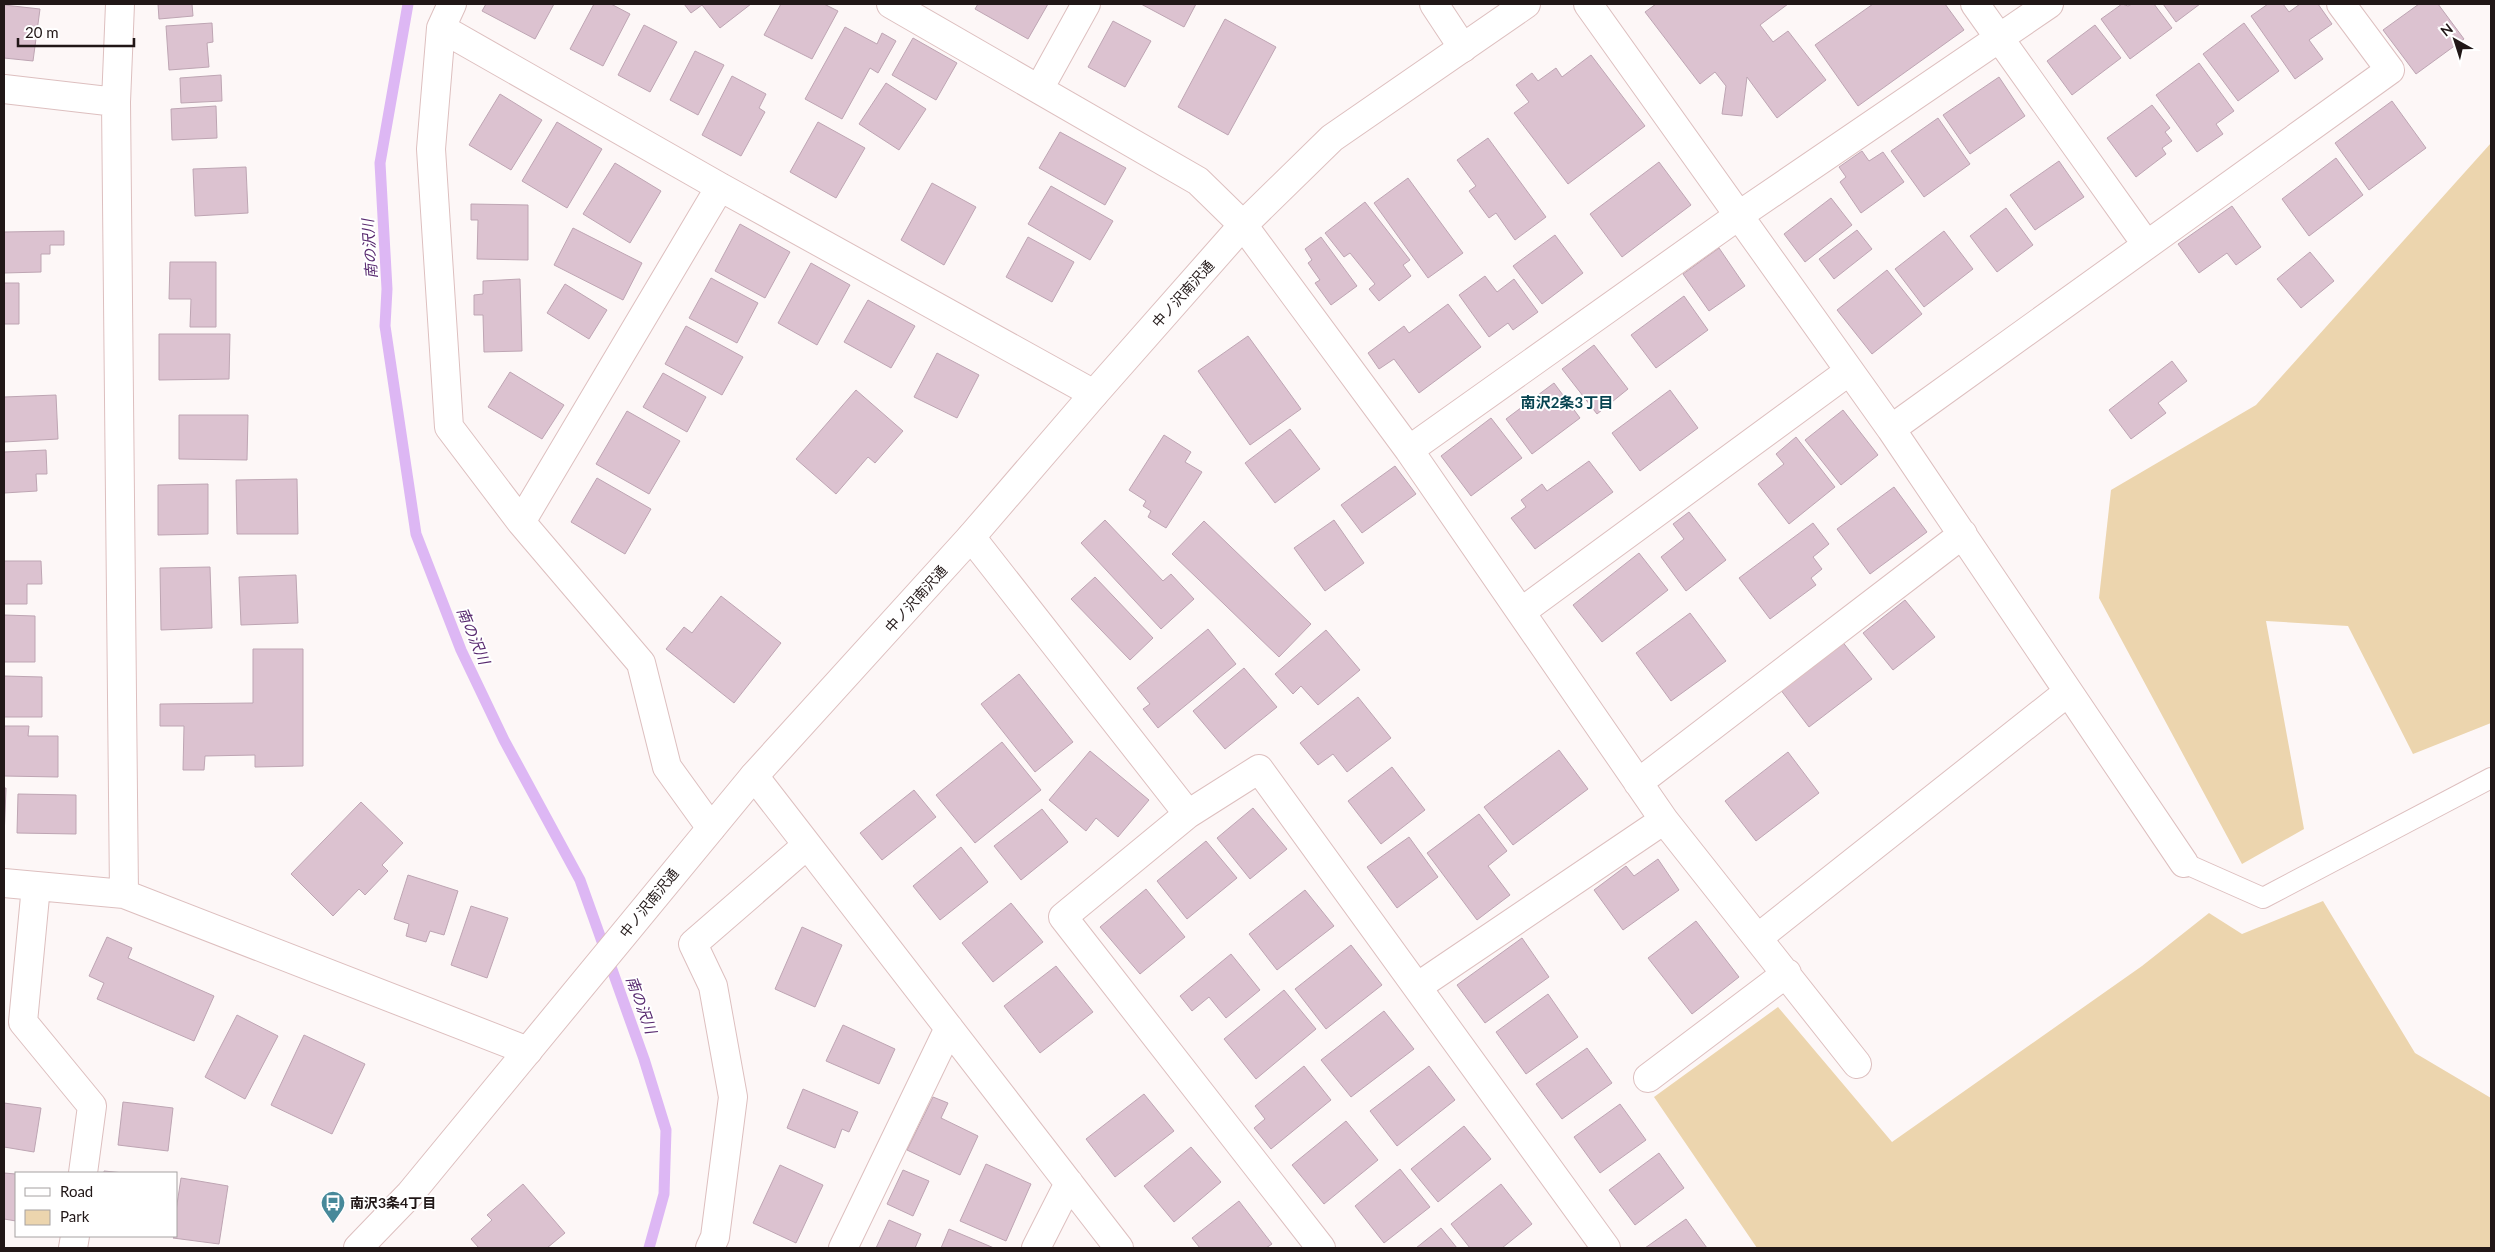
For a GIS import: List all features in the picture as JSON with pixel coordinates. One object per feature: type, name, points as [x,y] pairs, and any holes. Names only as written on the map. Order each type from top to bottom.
[{"type":"street","points":[[120,4],[116,102],[124,894]]},
{"type":"street","points":[[891,4],[1198,181],[1244,225],[1409,450],[1664,820],[1759,937],[1857,1064]]},
{"type":"street","points":[[1039,89],[1086,4]]},
{"type":"street","points":[[1434,4],[1463,48]]},
{"type":"street","name":"中ノ沢南沢通","points":[[358,1248],[410,1194],[754,776],[971,537],[1094,394],[1244,225],[1332,138],[1526,4]]},
{"type":"street","points":[[1588,4],[1848,372],[1891,429],[2184,863]]},
{"type":"street","points":[[1975,4],[2146,244]]},
{"type":"street","points":[[1409,450],[1738,216],[2049,4]]},
{"type":"street","points":[[1891,429],[2390,70],[2342,4]]},
{"type":"street","points":[[711,828],[667,767],[640,663],[521,522],[449,427],[431,149],[447,16],[720,187],[1094,394]]},
{"type":"street","points":[[4,89],[116,102]]},
{"type":"street","points":[[521,522],[720,187]]},
{"type":"street","points":[[1521,612],[1848,372]]},
{"type":"street","points":[[1638,783],[1962,534]]},
{"type":"street","points":[[971,537],[1188,814]]},
{"type":"street","points":[[1759,937],[2068,692]]},
{"type":"street","points":[[1321,1248],[1063,917],[1188,814],[1259,769],[1606,1248]]},
{"type":"street","points":[[754,776],[1119,1248]]},
{"type":"street","points":[[1417,987],[1664,820]]},
{"type":"street","points":[[710,1248],[715,1236],[733,1097],[713,986],[693,944],[807,845]]},
{"type":"street","points":[[4,883],[124,894],[528,1051]]},
{"type":"street","points":[[36,886],[23,1022],[92,1106],[83,1172]]},
{"type":"street","points":[[1648,1078],[1787,974]]},
{"type":"street","points":[[843,1248],[948,1028]]},
{"type":"street","points":[[1036,1248],[1068,1183]]},
{"type":"lane","points":[[2184,863],[2263,898],[2491,778]]},
{"type":"green space","points":[[2491,143],[2491,723],[2413,754],[2348,626],[2266,621],[2304,829],[2242,864],[2099,598],[2111,490],[2256,405]]},
{"type":"green space","points":[[2323,901],[2415,1053],[2491,1098],[2491,1248],[1757,1248],[1654,1097],[1778,1007],[1892,1142],[2142,966],[2209,913],[2242,934]]},
{"type":"building","points":[[158,4],[192,4],[193,16],[159,19]]},
{"type":"building","points":[[486,4],[554,4],[535,39],[482,11]]},
{"type":"building","points":[[594,4],[611,4],[630,14],[603,66],[570,49]]},
{"type":"building","points":[[684,4],[751,4],[720,28],[702,5],[691,13]]},
{"type":"building","points":[[781,4],[824,4],[838,11],[812,59],[764,35]]},
{"type":"building","points":[[978,4],[1048,4],[1028,39],[975,9]]},
{"type":"building","points":[[1141,4],[1196,4],[1184,27]]},
{"type":"building","points":[[1656,4],[1788,4],[1760,25],[1773,42],[1788,31],[1826,80],[1777,118],[1747,77],[1742,116],[1722,114],[1726,86],[1715,72],[1700,84],[1645,12]]},
{"type":"building","points":[[1873,4],[1945,4],[1964,30],[1858,106],[1815,45]]},
{"type":"building","points":[[2122,4],[2128,6],[2132,4],[2154,4],[2172,28],[2130,59],[2101,19]]},
{"type":"building","points":[[2163,4],[2200,4],[2176,22]]},
{"type":"building","points":[[2268,4],[2283,4],[2289,12],[2300,4],[2318,4],[2332,24],[2309,40],[2323,59],[2295,79],[2251,16]]},
{"type":"building","points":[[2419,4],[2438,4],[2464,39],[2416,74],[2383,30]]},
{"type":"building","points":[[4,5],[40,9],[33,61],[4,58]]},
{"type":"building","points":[[1225,19],[1276,47],[1228,135],[1178,107]]},
{"type":"building","points":[[1113,21],[1151,41],[1125,87],[1088,67]]},
{"type":"building","points":[[212,23],[213,42],[207,43],[209,67],[169,70],[166,26]]},
{"type":"building","points":[[2244,23],[2279,71],[2238,101],[2203,54]]},
{"type":"building","points":[[644,25],[677,42],[650,92],[618,75]]},
{"type":"building","points":[[2095,25],[2121,58],[2072,95],[2047,61]]},
{"type":"building","points":[[845,27],[877,44],[882,33],[896,41],[878,73],[870,68],[842,119],[805,99]]},
{"type":"building","points":[[913,38],[957,63],[936,100],[892,75]]},
{"type":"building","points":[[695,51],[724,65],[698,115],[670,100]]},
{"type":"building","points":[[1591,55],[1645,126],[1568,184],[1514,113],[1529,102],[1516,85],[1532,73],[1538,81],[1556,68],[1562,77]]},
{"type":"building","points":[[2199,63],[2234,111],[2216,124],[2223,134],[2197,152],[2156,95]]},
{"type":"building","points":[[221,75],[222,101],[181,103],[180,78]]},
{"type":"building","points":[[732,76],[766,94],[759,108],[765,112],[741,156],[702,135]]},
{"type":"building","points":[[1999,77],[2025,116],[1970,154],[1943,115]]},
{"type":"building","points":[[886,83],[926,109],[899,150],[859,124]]},
{"type":"building","points":[[500,94],[542,120],[511,170],[469,145]]},
{"type":"building","points":[[2392,101],[2426,148],[2369,190],[2335,143]]},
{"type":"building","points":[[2152,105],[2170,128],[2165,132],[2172,141],[2162,148],[2166,154],[2136,177],[2107,138]]},
{"type":"building","points":[[216,106],[217,138],[172,140],[171,109]]},
{"type":"building","points":[[1938,118],[1970,164],[1924,197],[1891,151]]},
{"type":"building","points":[[557,122],[602,149],[567,208],[522,181]]},
{"type":"building","points":[[818,122],[865,148],[836,198],[790,172]]},
{"type":"building","points":[[1060,132],[1126,168],[1105,205],[1039,168]]},
{"type":"building","points":[[1488,138],[1546,217],[1515,240],[1496,213],[1489,218],[1469,191],[1476,186],[1457,160]]},
{"type":"building","points":[[1862,151],[1869,161],[1883,152],[1904,182],[1861,213],[1840,182],[1846,177],[1839,167]]},
{"type":"building","points":[[2336,158],[2363,195],[2309,236],[2282,199]]},
{"type":"building","points":[[2059,161],[2084,197],[2035,230],[2010,195]]},
{"type":"building","points":[[1659,162],[1691,205],[1622,257],[1590,214]]},
{"type":"building","points":[[615,163],[661,191],[630,243],[583,214]]},
{"type":"building","points":[[246,167],[248,213],[195,216],[193,169]]},
{"type":"building","points":[[1408,178],[1463,253],[1428,278],[1374,203]]},
{"type":"building","points":[[932,183],[976,207],[944,265],[901,240]]},
{"type":"building","points":[[1051,186],[1113,221],[1090,260],[1028,224]]},
{"type":"building","points":[[1831,198],[1852,225],[1805,262],[1784,234]]},
{"type":"building","points":[[1365,202],[1410,260],[1403,265],[1411,276],[1379,301],[1369,289],[1375,284],[1350,253],[1344,257],[1325,233]]},
{"type":"building","points":[[471,204],[528,205],[528,260],[477,259],[478,220],[471,220]]},
{"type":"building","points":[[2232,206],[2261,247],[2236,265],[2227,253],[2199,273],[2178,244]]},
{"type":"building","points":[[2006,208],[2033,245],[1997,272],[1970,236]]},
{"type":"building","points":[[740,224],[790,252],[765,298],[715,271]]},
{"type":"building","points":[[573,228],[642,263],[623,300],[554,265]]},
{"type":"building","points":[[1857,230],[1872,249],[1834,279],[1819,259]]},
{"type":"building","points":[[64,231],[64,245],[50,245],[50,254],[41,254],[41,272],[4,273],[4,232]]},
{"type":"building","points":[[1944,231],[1973,269],[1924,307],[1895,269]]},
{"type":"building","points":[[1555,235],[1583,273],[1542,304],[1513,266]]},
{"type":"building","points":[[1028,237],[1074,262],[1052,302],[1006,277]]},
{"type":"building","points":[[1321,237],[1357,286],[1331,305],[1315,283],[1320,280],[1308,263],[1312,260],[1305,249]]},
{"type":"building","points":[[1719,248],[1745,286],[1709,311],[1683,274]]},
{"type":"building","points":[[2310,252],[2334,281],[2301,308],[2277,279]]},
{"type":"building","points":[[170,262],[216,262],[216,327],[190,327],[191,299],[169,299]]},
{"type":"building","points":[[811,263],[850,285],[817,345],[778,323]]},
{"type":"building","points":[[1887,270],[1922,314],[1872,354],[1837,310]]},
{"type":"building","points":[[1485,276],[1497,292],[1514,279],[1538,312],[1513,330],[1508,323],[1489,337],[1459,295]]},
{"type":"building","points":[[711,278],[758,303],[737,343],[689,318]]},
{"type":"building","points":[[520,279],[522,351],[484,352],[483,315],[474,315],[474,295],[483,294],[483,281]]},
{"type":"building","points":[[4,283],[19,283],[19,324],[4,324]]},
{"type":"building","points":[[565,284],[607,310],[589,339],[547,313]]},
{"type":"building","points":[[1684,296],[1708,330],[1656,368],[1631,335]]},
{"type":"building","points":[[868,300],[915,326],[891,368],[844,342]]},
{"type":"building","points":[[1448,304],[1481,347],[1419,393],[1394,359],[1379,369],[1368,353],[1404,326],[1409,333]]},
{"type":"building","points":[[686,326],[743,357],[722,395],[665,364]]},
{"type":"building","points":[[159,334],[230,334],[229,379],[159,380]]},
{"type":"building","points":[[1248,336],[1301,409],[1250,445],[1198,371]]},
{"type":"building","points":[[1594,345],[1628,389],[1597,414],[1562,369]]},
{"type":"building","points":[[937,353],[979,375],[957,418],[914,397]]},
{"type":"building","points":[[2172,361],[2187,381],[2158,403],[2166,413],[2131,439],[2109,410]]},
{"type":"building","points":[[510,372],[564,405],[542,439],[488,407]]},
{"type":"building","points":[[663,373],[706,397],[687,432],[643,407]]},
{"type":"building","points":[[1554,383],[1580,418],[1532,454],[1506,419]]},
{"type":"building","points":[[856,390],[903,431],[875,463],[868,457],[836,494],[796,459]]},
{"type":"building","points":[[1670,390],[1698,428],[1640,471],[1612,433]]},
{"type":"building","points":[[56,395],[58,439],[4,442],[4,397]]},
{"type":"building","points":[[1843,410],[1878,455],[1841,485],[1805,440]]},
{"type":"building","points":[[627,411],[680,441],[649,494],[596,464]]},
{"type":"building","points":[[179,415],[248,415],[247,460],[179,459]]},
{"type":"building","points":[[1491,418],[1522,458],[1471,496],[1441,456]]},
{"type":"building","points":[[1290,429],[1320,469],[1275,503],[1245,463]]},
{"type":"building","points":[[1164,435],[1191,452],[1185,462],[1202,472],[1166,528],[1148,517],[1151,511],[1143,506],[1146,501],[1129,490]]},
{"type":"building","points":[[1796,437],[1835,487],[1789,524],[1758,484],[1784,464],[1776,454]]},
{"type":"building","points":[[46,450],[47,474],[36,474],[37,491],[4,493],[4,452]]},
{"type":"building","points":[[1589,461],[1613,492],[1535,549],[1511,518],[1526,507],[1521,500],[1542,484],[1547,491]]},
{"type":"building","points":[[1395,466],[1416,494],[1362,533],[1341,505]]},
{"type":"building","points":[[597,478],[651,509],[625,554],[571,522]]},
{"type":"building","points":[[297,479],[298,534],[237,534],[236,480]]},
{"type":"building","points":[[208,484],[208,534],[158,535],[158,485]]},
{"type":"building","points":[[1894,487],[1927,532],[1870,574],[1837,529]]},
{"type":"building","points":[[1689,512],[1726,560],[1686,591],[1661,557],[1684,539],[1673,524]]},
{"type":"building","points":[[1105,520],[1163,581],[1171,574],[1194,599],[1161,629],[1081,543]]},
{"type":"building","points":[[1334,520],[1364,563],[1325,591],[1294,548]]},
{"type":"building","points":[[1204,521],[1311,624],[1279,657],[1172,554]]},
{"type":"building","points":[[1813,523],[1829,544],[1813,557],[1822,569],[1811,578],[1816,585],[1770,619],[1739,578]]},
{"type":"building","points":[[1639,553],[1668,590],[1602,642],[1573,605]]},
{"type":"building","points":[[4,561],[41,561],[42,584],[27,584],[27,604],[4,604]]},
{"type":"building","points":[[210,567],[212,628],[161,630],[160,568]]},
{"type":"building","points":[[296,575],[298,623],[241,625],[239,577]]},
{"type":"building","points":[[1095,577],[1153,638],[1130,660],[1071,599]]},
{"type":"building","points":[[721,596],[781,643],[734,703],[666,649],[684,627],[692,633]]},
{"type":"building","points":[[1905,600],[1935,637],[1893,670],[1863,633]]},
{"type":"building","points":[[1690,613],[1726,661],[1671,701],[1636,653]]},
{"type":"building","points":[[4,615],[35,616],[35,662],[4,662]]},
{"type":"building","points":[[1208,629],[1236,664],[1158,728],[1143,709],[1150,704],[1137,688]]},
{"type":"building","points":[[1326,630],[1360,670],[1318,705],[1301,686],[1293,694],[1275,674]]},
{"type":"building","points":[[1841,640],[1872,679],[1809,727],[1780,689]]},
{"type":"building","points":[[253,649],[303,649],[303,766],[255,767],[255,755],[205,756],[204,770],[183,770],[184,726],[160,726],[160,704],[253,703]]},
{"type":"building","points":[[1244,668],[1277,707],[1225,749],[1193,711]]},
{"type":"building","points":[[1019,674],[1073,742],[1035,772],[981,704]]},
{"type":"building","points":[[4,676],[42,677],[42,717],[4,717]]},
{"type":"building","points":[[1358,697],[1391,738],[1347,772],[1333,754],[1318,765],[1300,743]]},
{"type":"building","points":[[4,726],[29,726],[28,736],[58,736],[58,777],[4,776]]},
{"type":"building","points":[[1002,742],[1041,790],[975,843],[936,795]]},
{"type":"building","points":[[1559,750],[1588,789],[1513,845],[1484,807]]},
{"type":"building","points":[[1090,751],[1149,800],[1118,837],[1096,818],[1086,831],[1049,800]]},
{"type":"building","points":[[1788,752],[1819,793],[1756,841],[1725,801]]},
{"type":"building","points":[[1392,767],[1425,810],[1381,844],[1348,801]]},
{"type":"building","points":[[4,788],[6,788],[4,838]]},
{"type":"building","points":[[914,790],[936,817],[882,860],[860,833]]},
{"type":"building","points":[[18,794],[76,795],[76,834],[17,833]]},
{"type":"building","points":[[361,802],[403,843],[382,865],[388,871],[365,895],[359,889],[333,916],[291,874]]},
{"type":"building","points":[[1253,808],[1287,849],[1250,879],[1217,838]]},
{"type":"building","points":[[1042,809],[1068,842],[1021,880],[994,846]]},
{"type":"building","points":[[1479,814],[1507,851],[1488,866],[1510,895],[1477,920],[1427,853]]},
{"type":"building","points":[[1409,837],[1438,877],[1397,908],[1367,867]]},
{"type":"building","points":[[1206,841],[1237,878],[1187,919],[1157,881]]},
{"type":"building","points":[[961,847],[988,882],[940,920],[913,886]]},
{"type":"building","points":[[1658,859],[1679,890],[1623,930],[1594,890],[1626,866],[1634,876]]},
{"type":"building","points":[[408,875],[458,891],[444,935],[430,931],[426,942],[406,936],[409,924],[394,919]]},
{"type":"building","points":[[1146,889],[1185,937],[1140,974],[1100,927]]},
{"type":"building","points":[[1305,890],[1334,926],[1277,970],[1249,934]]},
{"type":"building","points":[[1011,903],[1043,942],[993,982],[962,943]]},
{"type":"building","points":[[471,906],[508,918],[487,978],[451,965]]},
{"type":"building","points":[[1696,921],[1739,977],[1692,1014],[1648,958]]},
{"type":"building","points":[[802,927],[842,945],[815,1007],[775,989]]},
{"type":"building","points":[[107,937],[132,948],[128,958],[214,996],[194,1041],[97,999],[104,983],[89,976]]},
{"type":"building","points":[[1522,938],[1549,977],[1485,1023],[1457,985]]},
{"type":"building","points":[[1351,945],[1382,985],[1326,1029],[1295,989]]},
{"type":"building","points":[[1231,954],[1260,990],[1226,1018],[1209,997],[1192,1011],[1180,996]]},
{"type":"building","points":[[1056,966],[1093,1012],[1040,1053],[1004,1006]]},
{"type":"building","points":[[1284,990],[1316,1029],[1256,1079],[1224,1039]]},
{"type":"building","points":[[1548,994],[1578,1037],[1526,1074],[1496,1032]]},
{"type":"building","points":[[1384,1011],[1414,1049],[1351,1097],[1321,1060]]},
{"type":"building","points":[[237,1015],[278,1036],[245,1099],[205,1077]]},
{"type":"building","points":[[843,1025],[895,1049],[879,1084],[826,1061]]},
{"type":"building","points":[[304,1035],[365,1064],[332,1134],[271,1105]]},
{"type":"building","points":[[1587,1048],[1612,1083],[1562,1119],[1536,1084]]},
{"type":"building","points":[[1304,1066],[1331,1100],[1271,1149],[1254,1128],[1265,1119],[1255,1106]]},
{"type":"building","points":[[1429,1066],[1455,1100],[1397,1146],[1370,1111]]},
{"type":"building","points":[[803,1089],[858,1112],[849,1132],[842,1129],[835,1148],[787,1128]]},
{"type":"building","points":[[1144,1094],[1174,1131],[1115,1177],[1086,1139]]},
{"type":"building","points":[[933,1097],[948,1103],[941,1118],[978,1136],[960,1175],[907,1150]]},
{"type":"building","points":[[123,1102],[173,1108],[168,1151],[118,1145]]},
{"type":"building","points":[[4,1103],[41,1108],[34,1152],[4,1147]]},
{"type":"building","points":[[1620,1104],[1646,1140],[1600,1173],[1574,1137]]},
{"type":"building","points":[[1346,1121],[1378,1160],[1324,1204],[1292,1165]]},
{"type":"building","points":[[1464,1126],[1491,1159],[1438,1202],[1411,1169]]},
{"type":"building","points":[[1191,1147],[1221,1182],[1174,1222],[1144,1186]]},
{"type":"building","points":[[1659,1153],[1684,1188],[1635,1225],[1609,1190]]},
{"type":"building","points":[[986,1164],[1031,1184],[1006,1241],[960,1221]]},
{"type":"building","points":[[780,1165],[823,1185],[796,1243],[753,1223]]},
{"type":"building","points":[[1400,1169],[1430,1207],[1384,1243],[1355,1206]]},
{"type":"building","points":[[903,1170],[929,1181],[913,1216],[887,1204]]},
{"type":"building","points":[[4,1173],[15,1174],[15,1221],[4,1219]]},
{"type":"building","points":[[181,1178],[228,1186],[219,1244],[173,1238],[178,1237],[178,1198]]},
{"type":"building","points":[[523,1184],[565,1233],[547,1248],[479,1248],[471,1239],[492,1220],[487,1215]]},
{"type":"building","points":[[1501,1184],[1532,1224],[1502,1248],[1470,1248],[1451,1224]]},
{"type":"building","points":[[1239,1201],[1272,1244],[1266,1248],[1200,1248],[1192,1238]]},
{"type":"building","points":[[1686,1219],[1707,1248],[1645,1248]]},
{"type":"building","points":[[889,1220],[921,1234],[915,1248],[876,1248]]},
{"type":"building","points":[[1441,1228],[1457,1248],[1416,1248]]},
{"type":"building","points":[[949,1229],[994,1248],[941,1248]]},
{"type":"waterway","name":"南の沢川","points":[[408,4],[380,163],[387,289],[385,326],[416,534],[461,650],[504,740],[580,880],[644,1059],[666,1130],[664,1194],[649,1248]]},
{"type":"place","name":"南沢3条4丁目","points":[[333,1224]]},
{"type":"district","name":"南沢2条3丁目","points":[[1567,403]]}]
